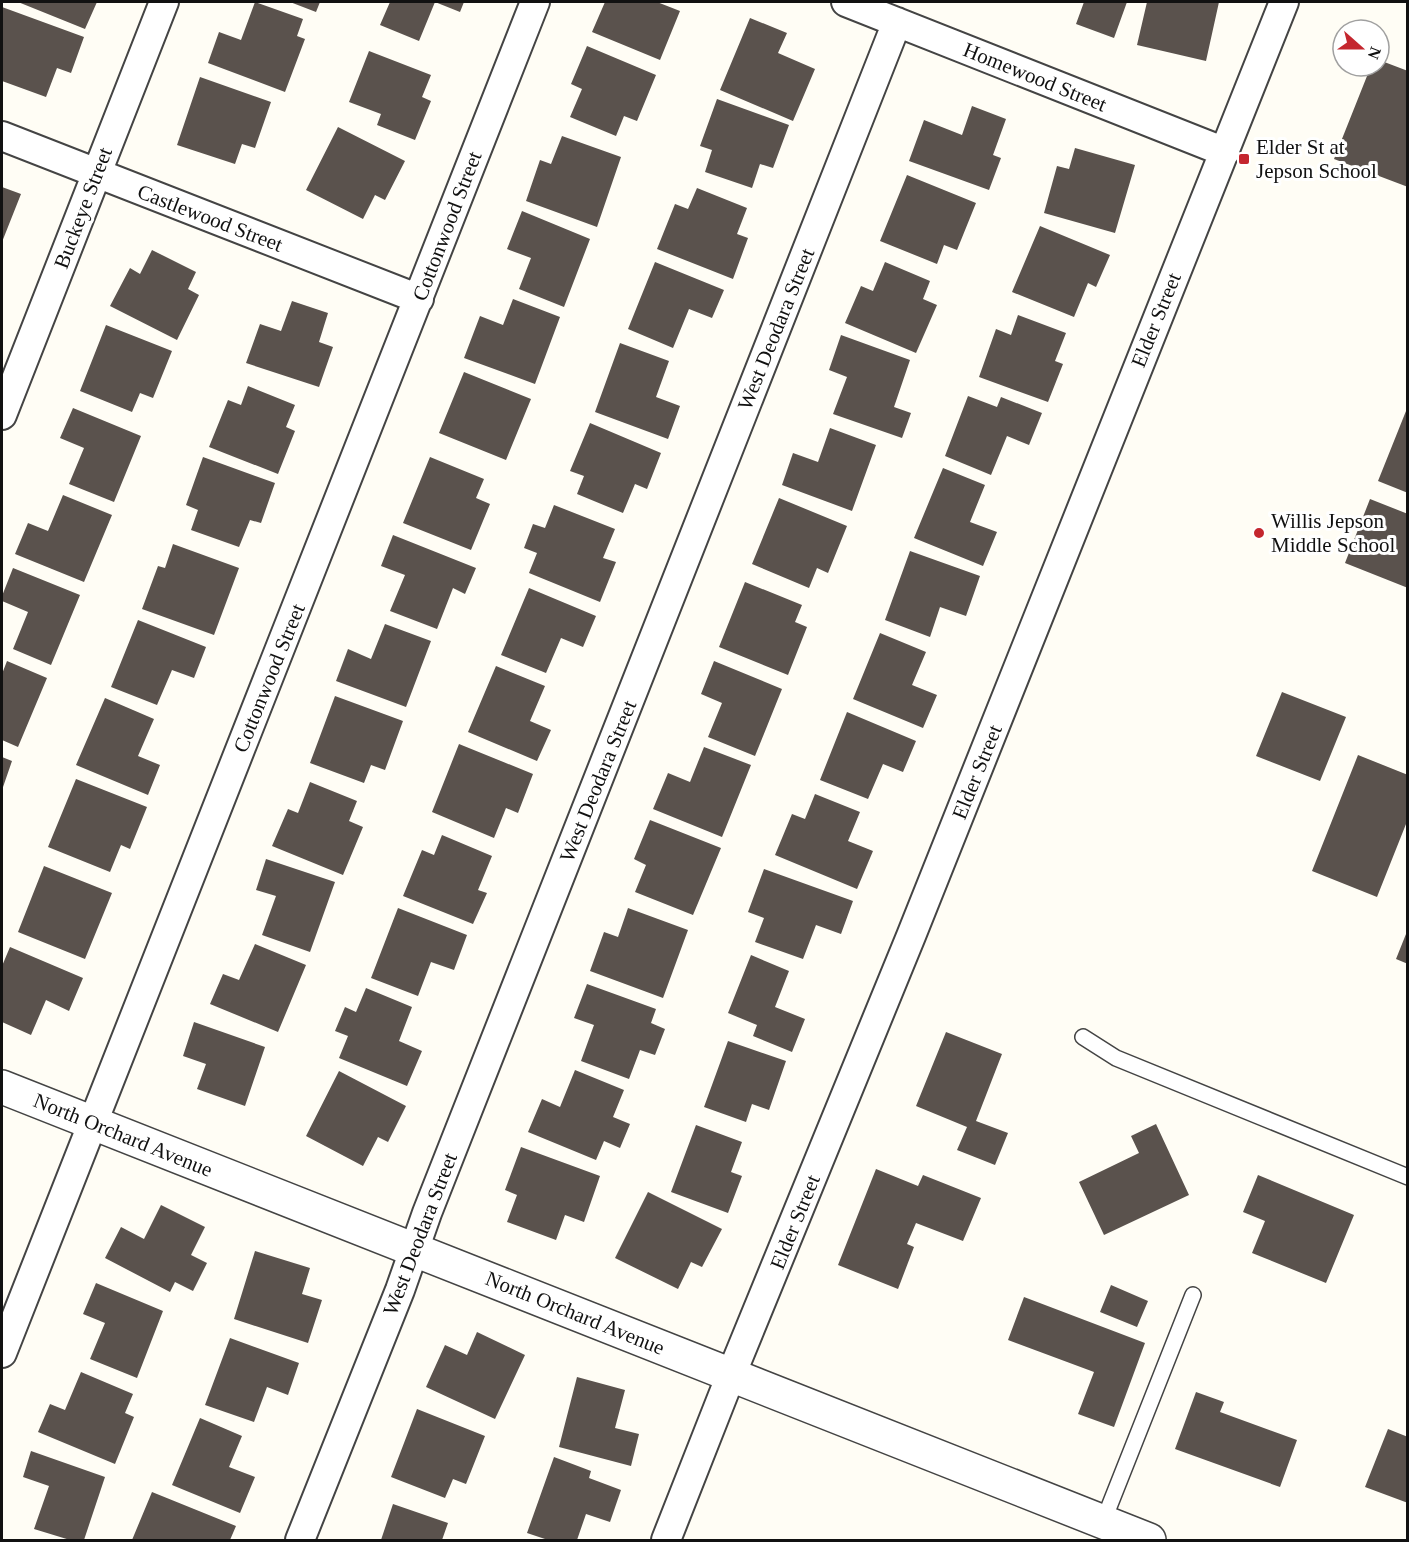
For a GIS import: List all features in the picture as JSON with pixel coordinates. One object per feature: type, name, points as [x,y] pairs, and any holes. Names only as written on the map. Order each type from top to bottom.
[{"type":"street","name":"Buckeye Street","points":[[2,415],[164,2]]},
{"type":"street","name":"Cottonwood Street","points":[[2,1353],[535,2]]},
{"type":"street","name":"Homewood Street","points":[[846,2],[1225,152]]},
{"type":"street","name":"Elder Street","points":[[666,1540],[911,936],[1284,2]]},
{"type":"street","name":"West Deodara Street","points":[[300,1540],[897,22]]},
{"type":"street","name":"Castlewood Street","points":[[2,136],[418,299]]},
{"type":"street","name":"North Orchard Avenue","points":[[2,1087],[1149,1540]]},
{"type":"lane","points":[[1083,1037],[1116,1058],[1407,1178]]},
{"type":"lane","points":[[1103,1522],[1193,1295]]},
{"type":"building","points":[[18,2],[97,2],[85,29]]},
{"type":"building","points":[[255,2],[303,19],[297,36],[305,39],[285,92],[208,63],[219,32],[241,40]]},
{"type":"building","points":[[290,2],[320,2],[316,12]]},
{"type":"building","points":[[390,2],[435,2],[419,41],[380,25]]},
{"type":"building","points":[[435,2],[464,2],[460,12]]},
{"type":"building","points":[[605,2],[657,2],[680,11],[660,60],[592,32]]},
{"type":"building","points":[[1084,2],[1127,2],[1114,38],[1076,24]]},
{"type":"building","points":[[1147,2],[1219,2],[1206,61],[1137,45]]},
{"type":"building","points":[[2,7],[84,37],[71,73],[57,68],[46,97],[2,81]]},
{"type":"building","points":[[750,18],[787,33],[778,53],[815,69],[793,121],[720,90]]},
{"type":"building","points":[[587,46],[656,75],[637,121],[624,116],[616,136],[570,117],[582,89],[571,84]]},
{"type":"building","points":[[369,51],[431,75],[422,97],[431,101],[415,140],[377,125],[381,114],[349,102]]},
{"type":"building","points":[[1391,65],[1408,71],[1408,187],[1334,159],[1366,78],[1391,78]]},
{"type":"building","points":[[200,77],[271,102],[255,148],[242,144],[235,164],[177,145]]},
{"type":"building","points":[[717,99],[789,125],[773,168],[760,164],[752,188],[705,172],[712,150],[700,146]]},
{"type":"building","points":[[972,106],[1006,119],[993,155],[1001,158],[989,190],[909,161],[924,120],[962,135]]},
{"type":"building","points":[[338,127],[405,161],[385,200],[375,195],[363,219],[306,190]]},
{"type":"building","points":[[562,136],[621,157],[597,227],[526,201],[540,160],[551,164]]},
{"type":"building","points":[[1075,148],[1135,165],[1115,233],[1044,213],[1057,166],[1069,169]]},
{"type":"building","points":[[907,175],[976,203],[957,250],[944,245],[937,264],[880,241]]},
{"type":"building","points":[[2,187],[21,194],[2,242]]},
{"type":"building","points":[[697,188],[747,208],[737,234],[748,238],[733,279],[657,249],[675,204],[688,209]]},
{"type":"building","points":[[522,211],[590,239],[564,307],[519,289],[531,258],[507,249]]},
{"type":"building","points":[[1040,226],[1110,255],[1096,287],[1088,283],[1074,317],[1012,292]]},
{"type":"building","points":[[152,250],[196,272],[188,289],[199,295],[177,340],[110,306],[130,268],[140,274]]},
{"type":"building","points":[[655,262],[724,290],[712,318],[689,309],[673,348],[628,329]]},
{"type":"building","points":[[885,262],[930,281],[923,299],[937,305],[916,353],[845,323],[861,286],[873,291]]},
{"type":"building","points":[[513,299],[560,317],[535,384],[464,358],[480,316],[503,325]]},
{"type":"building","points":[[292,301],[328,313],[319,342],[333,347],[319,387],[246,363],[260,324],[281,331]]},
{"type":"building","points":[[1018,315],[1066,333],[1055,361],[1063,364],[1048,402],[979,377],[996,329],[1011,335]]},
{"type":"building","points":[[106,325],[172,351],[153,398],[140,393],[132,412],[80,391]]},
{"type":"building","points":[[841,335],[910,360],[894,407],[911,413],[902,438],[833,414],[847,377],[829,370]]},
{"type":"building","points":[[620,343],[669,361],[656,397],[680,406],[668,439],[595,412]]},
{"type":"building","points":[[464,372],[531,399],[506,460],[439,433]]},
{"type":"building","points":[[248,386],[295,405],[286,427],[295,431],[278,474],[209,447],[228,400],[241,405]]},
{"type":"building","points":[[968,396],[997,407],[1001,397],[1042,413],[1029,445],[1007,436],[991,475],[945,456]]},
{"type":"building","points":[[1408,406],[1408,493],[1378,481]]},
{"type":"building","points":[[73,408],[141,436],[114,502],[69,484],[84,448],[60,438]]},
{"type":"building","points":[[590,423],[661,453],[647,489],[635,484],[623,513],[577,494],[584,476],[570,471]]},
{"type":"building","points":[[830,428],[876,445],[852,511],[782,485],[793,453],[818,462]]},
{"type":"building","points":[[203,457],[275,483],[261,523],[250,520],[239,547],[191,530],[198,510],[186,505]]},
{"type":"building","points":[[430,457],[484,479],[476,498],[490,504],[471,550],[403,523]]},
{"type":"building","points":[[943,468],[985,485],[970,522],[997,532],[983,566],[914,538]]},
{"type":"building","points":[[63,495],[112,515],[84,582],[15,554],[28,523],[48,531]]},
{"type":"building","points":[[779,498],[847,526],[828,573],[817,568],[809,588],[752,564]]},
{"type":"building","points":[[1370,499],[1408,514],[1408,588],[1345,563]]},
{"type":"building","points":[[554,505],[615,529],[603,558],[616,562],[600,602],[529,573],[537,553],[524,548],[533,524],[545,528]]},
{"type":"building","points":[[393,535],[476,568],[465,594],[453,588],[437,629],[390,611],[405,575],[381,566]]},
{"type":"building","points":[[173,544],[239,568],[214,635],[142,609],[158,566],[165,568]]},
{"type":"building","points":[[910,551],[980,576],[966,616],[940,607],[930,637],[885,620]]},
{"type":"building","points":[[13,568],[80,595],[51,665],[13,649],[28,612],[2,601]]},
{"type":"building","points":[[745,582],[802,605],[795,622],[807,627],[788,675],[719,647]]},
{"type":"building","points":[[529,588],[596,616],[583,647],[561,638],[546,673],[501,655]]},
{"type":"building","points":[[138,620],[206,647],[194,678],[172,670],[157,705],[111,687]]},
{"type":"building","points":[[385,624],[431,641],[406,707],[336,681],[348,649],[371,659]]},
{"type":"building","points":[[880,633],[926,652],[912,685],[937,695],[923,728],[853,699]]},
{"type":"building","points":[[7,661],[47,678],[18,747],[2,740],[2,674]]},
{"type":"building","points":[[714,661],[782,689],[755,756],[708,737],[722,703],[701,694]]},
{"type":"building","points":[[496,666],[545,686],[530,721],[551,730],[537,761],[468,732]]},
{"type":"building","points":[[1282,692],[1346,717],[1320,781],[1256,756]]},
{"type":"building","points":[[335,696],[403,721],[385,770],[371,765],[364,783],[310,763]]},
{"type":"building","points":[[105,698],[154,719],[138,756],[160,765],[148,795],[76,765]]},
{"type":"building","points":[[847,712],[916,741],[903,772],[883,764],[868,799],[820,780]]},
{"type":"building","points":[[459,744],[533,774],[518,813],[506,808],[494,838],[432,812]]},
{"type":"building","points":[[704,747],[751,765],[722,837],[653,809],[668,773],[690,782]]},
{"type":"building","points":[[1358,755],[1408,775],[1408,819],[1377,897],[1312,871]]},
{"type":"building","points":[[2,757],[12,761],[2,790]]},
{"type":"building","points":[[76,779],[147,807],[130,849],[121,845],[110,872],[48,847]]},
{"type":"building","points":[[310,782],[357,801],[349,821],[363,827],[343,875],[272,846],[288,809],[298,813]]},
{"type":"building","points":[[815,794],[860,812],[848,841],[873,851],[857,889],[775,855],[792,814],[805,819]]},
{"type":"building","points":[[650,820],[721,848],[693,915],[635,892],[646,865],[634,859]]},
{"type":"building","points":[[442,835],[492,856],[478,890],[487,893],[473,924],[403,896],[422,850],[434,855]]},
{"type":"building","points":[[266,859],[335,882],[310,952],[262,935],[276,896],[256,890]]},
{"type":"building","points":[[44,866],[112,893],[85,959],[18,932]]},
{"type":"building","points":[[764,869],[853,901],[841,934],[816,925],[803,959],[755,942],[764,918],[748,912]]},
{"type":"building","points":[[398,908],[467,935],[454,970],[431,962],[418,996],[371,978]]},
{"type":"building","points":[[628,908],[688,930],[663,998],[590,971],[604,932],[618,937]]},
{"type":"building","points":[[1408,929],[1408,964],[1396,959]]},
{"type":"building","points":[[255,944],[306,965],[278,1032],[210,1004],[223,974],[239,980]]},
{"type":"building","points":[[10,947],[83,978],[69,1011],[46,1000],[31,1035],[2,1022],[2,966]]},
{"type":"building","points":[[751,955],[789,971],[775,1007],[805,1019],[792,1052],[753,1036],[757,1025],[728,1013]]},
{"type":"building","points":[[587,984],[656,1009],[651,1023],[665,1029],[655,1055],[640,1050],[629,1079],[581,1061],[594,1025],[574,1018]]},
{"type":"building","points":[[366,988],[412,1007],[399,1041],[422,1051],[407,1086],[339,1058],[348,1036],[335,1031],[345,1007],[356,1012]]},
{"type":"building","points":[[194,1022],[265,1047],[245,1106],[197,1089],[206,1064],[183,1056]]},
{"type":"building","points":[[946,1032],[1002,1054],[976,1121],[1008,1133],[995,1165],[957,1150],[967,1127],[916,1106]]},
{"type":"building","points":[[728,1041],[786,1061],[769,1110],[752,1104],[746,1122],[704,1107]]},
{"type":"building","points":[[575,1070],[624,1090],[613,1117],[630,1124],[620,1148],[604,1141],[596,1160],[528,1132],[542,1099],[560,1107]]},
{"type":"building","points":[[339,1071],[406,1106],[388,1142],[378,1137],[363,1166],[306,1136]]},
{"type":"building","points":[[1156,1124],[1189,1195],[1104,1235],[1079,1182],[1139,1153],[1131,1136]]},
{"type":"building","points":[[696,1125],[742,1142],[731,1172],[742,1176],[728,1213],[671,1192]]},
{"type":"building","points":[[521,1147],[600,1176],[584,1222],[565,1215],[556,1240],[507,1222],[517,1195],[505,1190]]},
{"type":"building","points":[[876,1169],[918,1186],[923,1175],[981,1198],[963,1241],[916,1223],[907,1244],[914,1247],[898,1289],[838,1265]]},
{"type":"building","points":[[1258,1175],[1354,1215],[1326,1283],[1252,1253],[1265,1221],[1243,1212]]},
{"type":"building","points":[[648,1192],[722,1229],[702,1267],[691,1262],[678,1289],[615,1258]]},
{"type":"building","points":[[161,1205],[205,1227],[191,1255],[207,1263],[193,1291],[175,1282],[170,1292],[105,1258],[121,1227],[144,1239]]},
{"type":"building","points":[[255,1251],[310,1268],[302,1294],[322,1300],[308,1343],[234,1319]]},
{"type":"building","points":[[96,1283],[163,1311],[137,1378],[90,1359],[105,1323],[83,1314]]},
{"type":"building","points":[[1111,1285],[1148,1301],[1137,1327],[1100,1312]]},
{"type":"building","points":[[1024,1297],[1145,1343],[1114,1427],[1078,1414],[1094,1372],[1008,1340]]},
{"type":"building","points":[[477,1332],[525,1355],[495,1419],[426,1387],[445,1345],[467,1355]]},
{"type":"building","points":[[230,1338],[299,1363],[288,1395],[267,1387],[254,1422],[205,1405]]},
{"type":"building","points":[[81,1372],[133,1394],[125,1413],[134,1417],[115,1464],[38,1432],[50,1404],[65,1410]]},
{"type":"building","points":[[577,1377],[625,1390],[615,1428],[639,1434],[631,1466],[559,1447]]},
{"type":"building","points":[[1196,1392],[1224,1402],[1220,1412],[1297,1440],[1280,1487],[1175,1449]]},
{"type":"building","points":[[417,1409],[485,1436],[466,1484],[453,1479],[445,1498],[391,1477]]},
{"type":"building","points":[[200,1418],[242,1436],[229,1467],[255,1477],[240,1513],[172,1485]]},
{"type":"building","points":[[1388,1429],[1408,1437],[1408,1503],[1365,1487]]},
{"type":"building","points":[[31,1451],[105,1477],[84,1540],[70,1540],[34,1529],[49,1486],[23,1477]]},
{"type":"building","points":[[554,1457],[591,1471],[589,1478],[621,1490],[610,1522],[586,1514],[577,1540],[548,1540],[527,1533]]},
{"type":"building","points":[[152,1492],[236,1526],[230,1540],[132,1540]]},
{"type":"building","points":[[393,1504],[448,1523],[442,1540],[381,1540]]},
{"type":"place","name":"Elder St at Jepson School","points":[[1244,159]]},
{"type":"place","name":"Willis Jepson Middle School","points":[[1259,533]]}]
